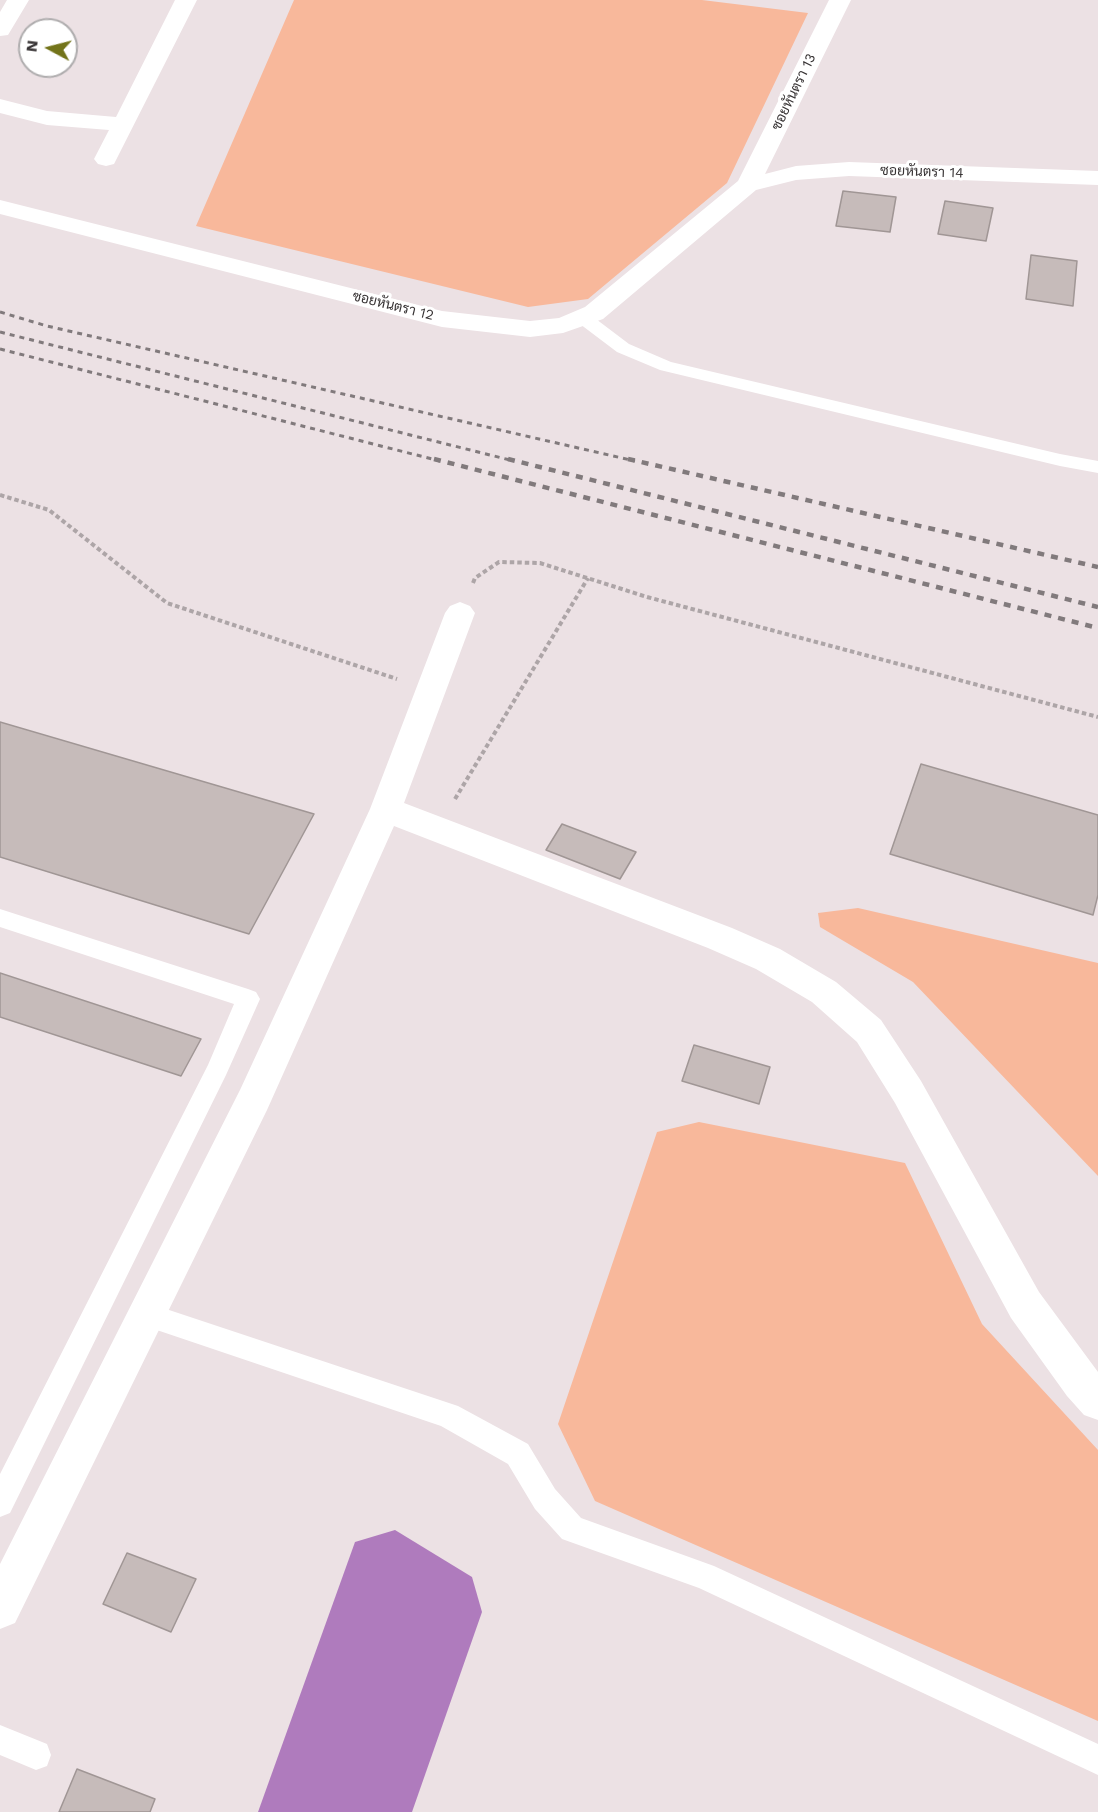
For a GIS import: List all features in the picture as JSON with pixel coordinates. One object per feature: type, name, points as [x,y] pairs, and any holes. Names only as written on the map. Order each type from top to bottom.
[{"type":"street","points":[[0,30],[18,0]]},
{"type":"street","points":[[106,159],[186,0]]},
{"type":"street","name":"ซอยหันตรา 13","points":[[748,185],[840,0]]},
{"type":"street","points":[[0,106],[47,118],[124,124]]},
{"type":"street","name":"ซอยหันตรา 14","points":[[748,185],[796,173],[849,169],[1098,178]]},
{"type":"street","name":"ซอยหันตรา 12","points":[[0,207],[442,319],[530,328],[563,325],[594,313],[748,185]]},
{"type":"street","points":[[0,1608],[254,1099],[386,809],[460,613]]},
{"type":"street","points":[[386,809],[720,938],[768,959],[824,992],[869,1031],[908,1092],[1025,1305],[1081,1382],[1098,1401]]},
{"type":"lane","points":[[582,317],[623,348],[666,366],[1060,460],[1098,467]]},
{"type":"lane","points":[[0,918],[248,999],[219,1068],[0,1503]]},
{"type":"lane","points":[[148,1315],[448,1415],[518,1454],[545,1499],[572,1529],[704,1576],[1098,1760]]},
{"type":"lane","points":[[0,1740],[36,1755]]},
{"type":"path","points":[[0,495],[49,510],[167,603],[431,690]]},
{"type":"path","points":[[460,613],[475,578],[499,562],[540,562],[647,597],[1098,717]]},
{"type":"path","points":[[437,828],[588,578]]},
{"type":"shaded area","points":[[294,0],[702,0],[808,13],[727,183],[588,299],[528,307],[196,226]]},
{"type":"shaded area","points":[[858,908],[1098,963],[1098,1176],[913,982],[820,927],[818,913]]},
{"type":"shaded area","points":[[699,1122],[905,1163],[982,1324],[1098,1450],[1098,1721],[595,1501],[558,1424],[657,1132]]},
{"type":"shaded area","points":[[395,1530],[472,1577],[482,1612],[412,1812],[258,1812],[355,1542]]},
{"type":"building","points":[[843,191],[896,197],[890,232],[836,226]]},
{"type":"building","points":[[945,201],[993,208],[986,241],[938,234]]},
{"type":"building","points":[[1031,255],[1077,261],[1073,306],[1026,299]]},
{"type":"building","points":[[0,722],[314,814],[249,934],[0,857]]},
{"type":"building","points":[[921,764],[1098,815],[1098,895],[1093,915],[890,854]]},
{"type":"building","points":[[562,824],[636,852],[620,879],[546,850]]},
{"type":"building","points":[[0,973],[201,1039],[181,1076],[0,1017]]},
{"type":"building","points":[[694,1045],[770,1067],[759,1104],[682,1081]]},
{"type":"building","points":[[127,1553],[196,1579],[171,1632],[103,1604]]},
{"type":"building","points":[[77,1769],[155,1799],[150,1812],[59,1812]]},
{"type":"railway","points":[[0,312],[47,326],[635,461]]},
{"type":"railway","points":[[0,332],[514,461]]},
{"type":"railway","points":[[0,349],[440,461]]},
{"type":"railway","points":[[434,459],[1098,628]]},
{"type":"railway","points":[[508,459],[1098,607]]},
{"type":"railway","points":[[628,459],[1098,567]]}]
